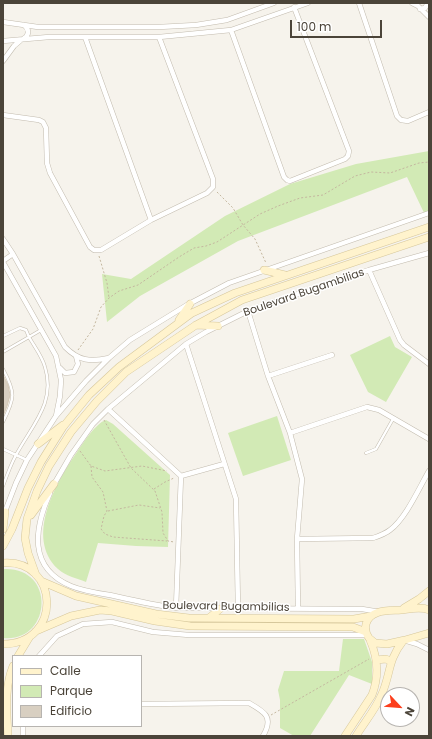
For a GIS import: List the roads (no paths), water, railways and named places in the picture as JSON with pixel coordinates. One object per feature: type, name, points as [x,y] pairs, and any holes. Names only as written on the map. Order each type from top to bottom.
[{"type":"street","points":[[3,22],[38,27],[159,27],[196,25],[227,20],[274,3]]},
{"type":"street","points":[[3,41],[85,37],[158,37],[231,30],[308,3]]},
{"type":"street","points":[[359,3],[399,118],[401,120],[408,120],[429,112]]},
{"type":"street","points":[[412,3],[429,17]]},
{"type":"street","points":[[420,9],[425,8],[428,3]]},
{"type":"street","points":[[231,30],[284,177],[290,181],[345,159],[348,156],[349,151],[294,7]]},
{"type":"street","points":[[3,61],[14,46],[27,37],[27,28],[24,26]]},
{"type":"street","points":[[85,37],[151,220]]},
{"type":"street","points":[[3,114],[39,120],[44,124],[46,128],[47,163],[50,173],[90,247],[97,251],[102,250],[151,220],[207,193],[213,187],[213,179],[158,37]]},
{"type":"street","points":[[3,529],[4,515],[16,483],[27,460],[56,416],[109,358],[130,340],[190,304],[229,283],[429,213]]},
{"type":"street","name":"Boulevard Bugambilias","points":[[3,546],[41,462],[69,420],[89,395],[118,367],[192,313],[235,293],[429,227]]},
{"type":"street","name":"Boulevard Bugambilias","points":[[36,575],[28,553],[25,538],[27,519],[36,491],[49,466],[71,432],[97,401],[126,372],[196,325],[242,300],[429,237]]},
{"type":"street","points":[[3,239],[13,254],[65,347],[76,356],[95,361],[109,358]]},
{"type":"street","name":"Boulevard Bugambilias","points":[[429,253],[369,270],[248,311],[186,344],[108,409],[77,447],[54,484],[40,521],[37,539],[40,554],[46,567],[57,578],[72,586],[157,606],[220,609],[362,609],[381,612],[425,608],[429,610]]},
{"type":"street","points":[[13,254],[3,261],[56,356],[59,367],[61,380],[60,396],[56,416]]},
{"type":"street","points":[[266,269],[286,275]]},
{"type":"street","points":[[369,270],[400,340],[404,345],[429,364]]},
{"type":"street","points":[[176,325],[190,304]]},
{"type":"street","points":[[248,311],[268,376],[290,433],[302,479],[297,539],[298,608]]},
{"type":"street","points":[[196,325],[218,326]]},
{"type":"street","points":[[186,344],[236,499],[238,608]]},
{"type":"street","points":[[268,376],[332,355]]},
{"type":"street","points":[[59,367],[65,373],[74,372],[78,364],[76,356]]},
{"type":"street","points":[[290,433],[367,407],[379,410],[429,439]]},
{"type":"street","points":[[108,409],[181,476]]},
{"type":"street","points":[[38,444],[69,420]]},
{"type":"street","points":[[181,476],[224,464]]},
{"type":"street","points":[[297,539],[373,538],[382,535],[390,530],[403,516],[429,471]]},
{"type":"street","points":[[176,608],[181,476]]},
{"type":"street","points":[[27,519],[54,484]]},
{"type":"street","points":[[3,563],[10,562],[20,564],[28,568],[36,575],[45,590],[47,607],[42,624],[36,632],[30,637],[21,641],[11,644],[3,644]]},
{"type":"street","name":"Boulevard Bugambilias","points":[[41,582],[76,596],[156,614],[189,618],[354,619],[372,616],[381,612]]},
{"type":"street","points":[[400,610],[419,599],[429,591]]},
{"type":"street","points":[[210,617],[220,609]]},
{"type":"street","name":"Boulevard Bugambilias","points":[[36,632],[71,616],[100,610],[112,611],[155,621],[190,626],[353,627],[368,635],[379,644],[404,641],[429,633]]},
{"type":"street","points":[[345,736],[372,695],[375,687],[377,671],[366,624],[372,616]]},
{"type":"street","points":[[40,655],[57,636],[83,624],[112,622],[153,632],[189,635],[368,635]]},
{"type":"street","points":[[19,655],[30,637]]},
{"type":"street","points":[[356,736],[380,697],[385,686],[390,661],[404,641],[417,644],[429,650]]},
{"type":"street","points":[[375,658],[390,661]]},
{"type":"street","points":[[8,736],[10,686],[8,677],[12,668]]},
{"type":"street","points":[[142,704],[246,703],[263,712],[268,717],[268,726],[264,736]]},
{"type":"lane","points":[[3,336],[17,329],[21,328],[26,330],[45,366],[48,392],[38,419],[16,455],[3,486]]},
{"type":"lane","points":[[3,352],[41,330]]},
{"type":"lane","points":[[3,370],[9,379],[13,396],[11,406],[3,422]]},
{"type":"lane","points":[[366,453],[376,448],[394,418]]},
{"type":"lane","points":[[3,449],[27,460]]}]
